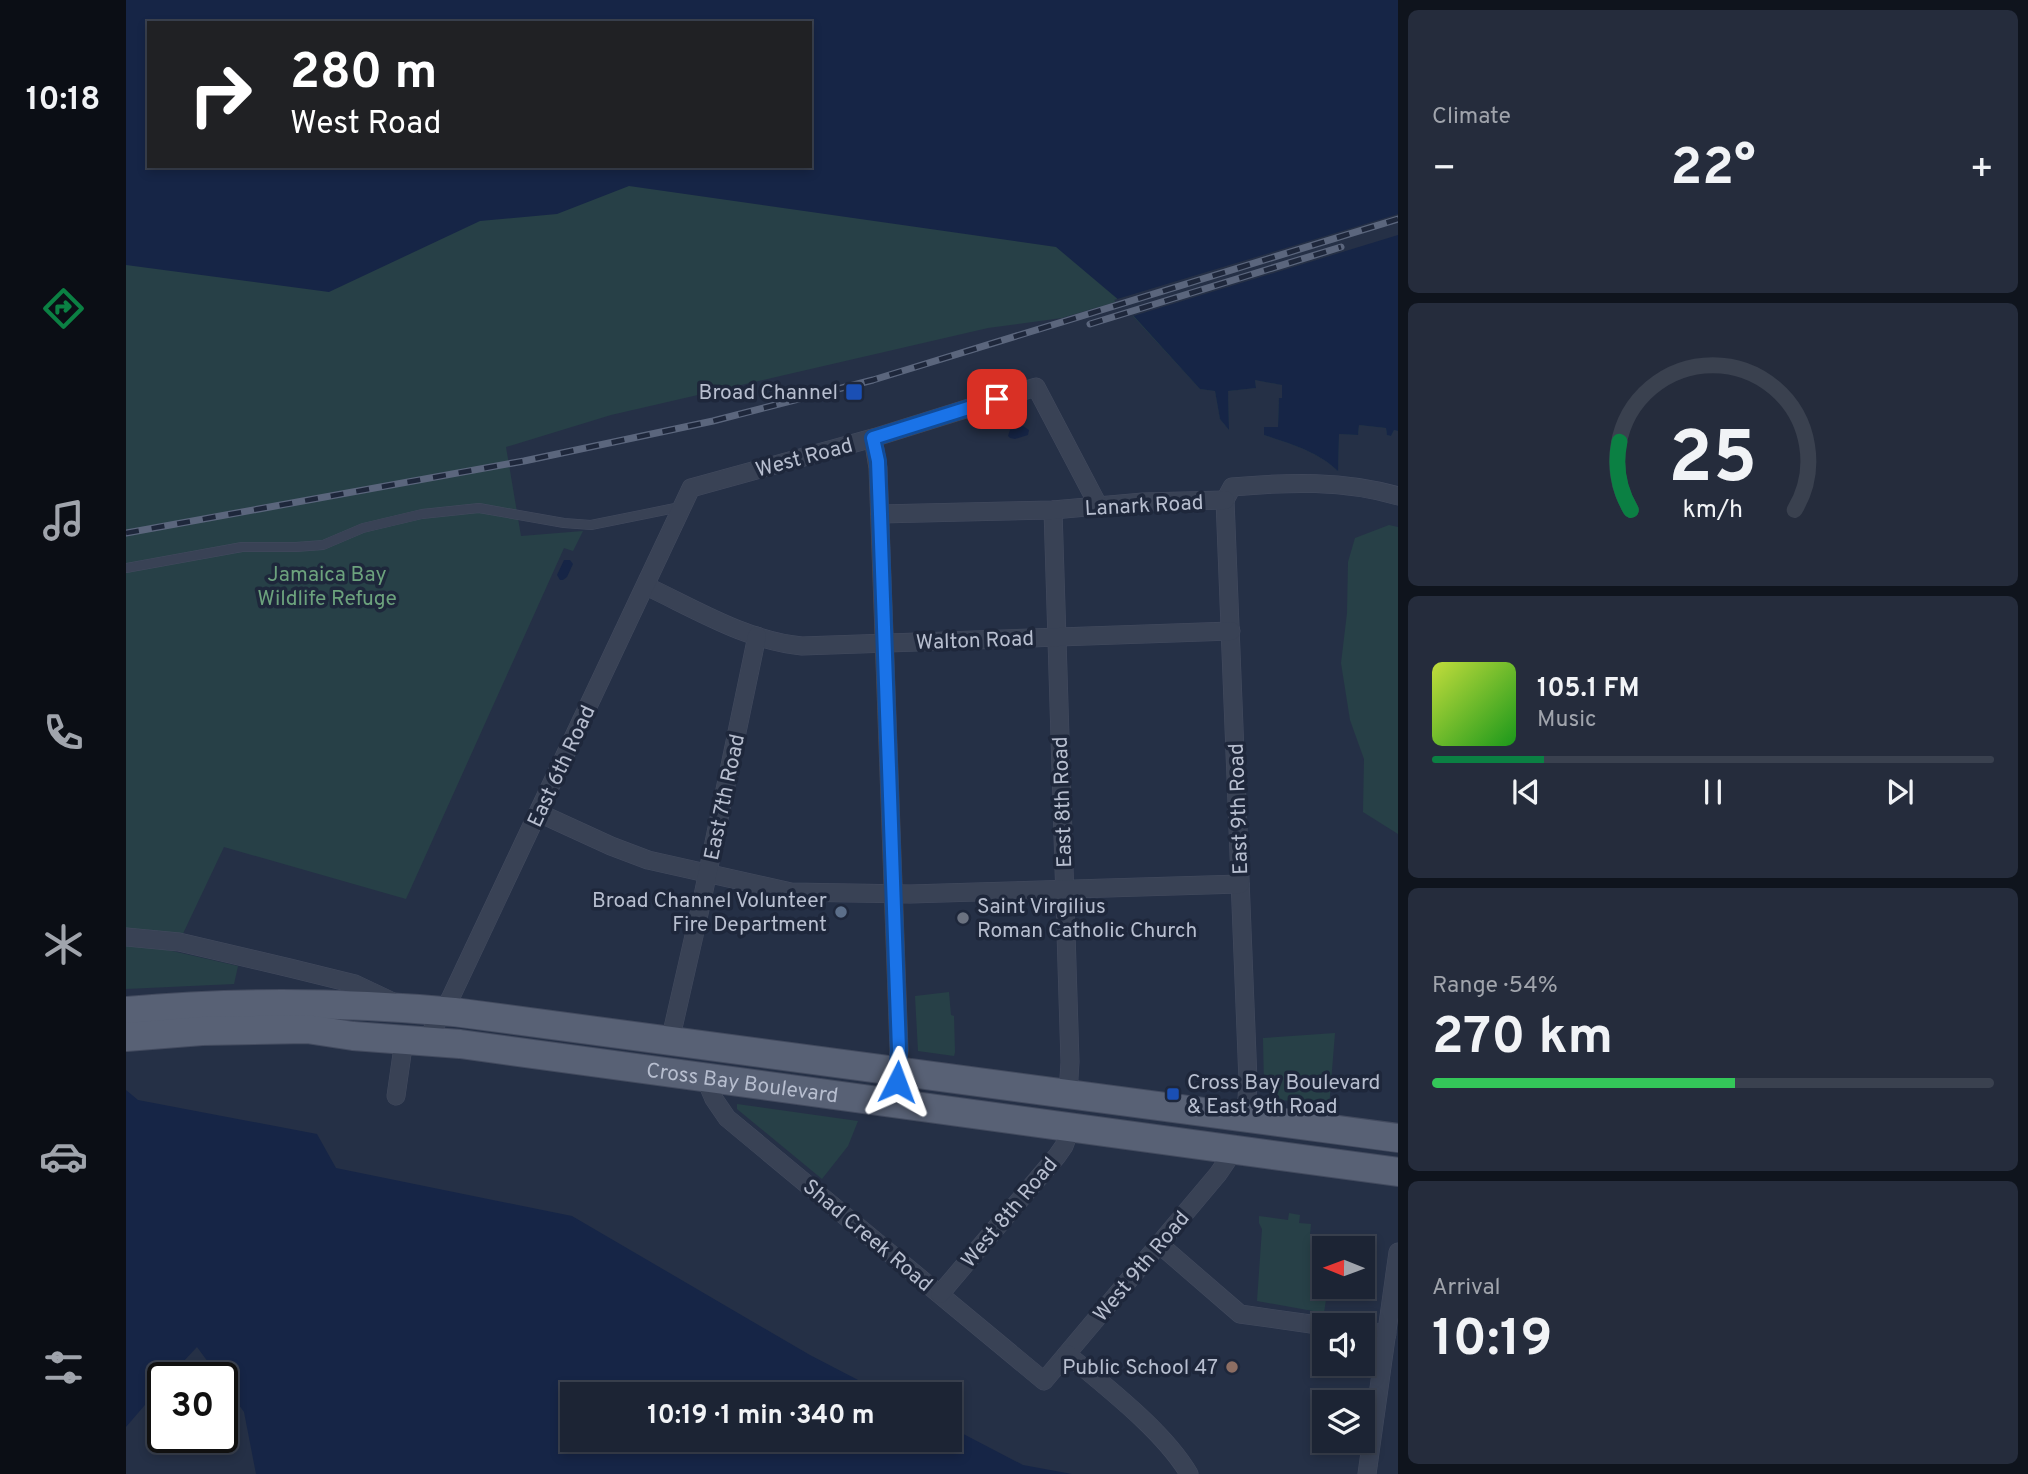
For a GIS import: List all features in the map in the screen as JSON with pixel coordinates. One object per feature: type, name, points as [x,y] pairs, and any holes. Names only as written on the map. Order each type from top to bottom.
[{"type":"main road","name":"Cross Bay Boulevard","points":[[126,1011],[278,1003],[404,1007],[1398,1138]]},
{"type":"main road","name":"Cross Bay Boulevard","points":[[126,1037],[202,1031],[307,1029],[353,1036],[415,1040],[1398,1172]]},
{"type":"street","name":"West Road","points":[[691,488],[873,438],[1036,387],[1099,507]]},
{"type":"street","points":[[873,438],[878,461],[899,1050],[895,1103]]},
{"type":"street","name":"Lanark Road","points":[[880,514],[1053,510],[1143,502],[1225,500],[1232,486],[1292,483],[1332,484],[1398,496]]},
{"type":"street","name":"East 6th Road","points":[[415,1040],[444,1011],[691,488]]},
{"type":"street","name":"East 9th Road","points":[[1225,500],[1248,1081],[1246,1118]]},
{"type":"street","name":"East 8th Road","points":[[1053,510],[1070,1062],[1068,1094]]},
{"type":"street","name":"Walton Road","points":[[646,586],[757,636],[802,646],[1231,631]]},
{"type":"street","name":"East 7th Road","points":[[670,1041],[757,636]]},
{"type":"street","points":[[539,813],[637,857],[791,892],[893,893],[1240,884]]},
{"type":"street","name":"Cross Bay Boulevard","points":[[126,937],[179,942],[329,978],[355,985],[404,1007]]},
{"type":"street","points":[[396,1096],[415,1040]]},
{"type":"street","name":"Shad Creek Road","points":[[705,1078],[714,1099],[727,1118],[1044,1381]]},
{"type":"street","name":"West 8th Road","points":[[940,1294],[1057,1156],[1072,1127]]},
{"type":"street","name":"West 9th Road","points":[[1044,1381],[1218,1174],[1235,1149]]},
{"type":"street","points":[[1159,1244],[1240,1314],[1312,1324]]},
{"type":"street","points":[[1367,1474],[1398,1252]]},
{"type":"street","points":[[1375,1332],[1387,1334]]},
{"type":"street","points":[[1067,1354],[1135,1413],[1181,1460],[1189,1474]]},
{"type":"lane","points":[[126,568],[242,547],[323,545],[363,528],[422,514],[479,508],[591,525],[682,506]]},
{"type":"green space","name":"Jamaica Bay Wildlife Refuge","points":[[126,0],[1398,0],[1398,431],[1394,430],[1391,436],[1387,435],[1386,428],[1359,425],[1358,435],[1339,434],[1338,471],[1313,453],[1264,435],[1264,427],[1278,427],[1279,398],[1282,398],[1283,385],[1255,380],[1256,388],[1228,391],[1229,430],[1220,419],[1215,391],[1200,389],[1119,301],[1062,318],[988,328],[611,415],[506,447],[521,536],[583,531],[573,551],[564,548],[406,899],[224,847],[179,942],[126,937]]},
{"type":"green space","points":[[1389,525],[1398,527],[1398,834],[1363,812],[1364,759],[1350,720],[1341,663],[1347,613],[1348,562],[1355,538]]},
{"type":"green space","points":[[126,946],[159,948],[238,966],[234,984],[126,989]]},
{"type":"green space","points":[[949,992],[951,1015],[954,1016],[954,1056],[918,1051],[915,996]]},
{"type":"green space","points":[[1335,1033],[1329,1107],[1276,1099],[1264,1085],[1263,1038]]},
{"type":"green space","points":[[737,1104],[858,1121],[848,1146],[822,1179],[737,1109]]},
{"type":"green space","points":[[1289,1213],[1300,1215],[1299,1223],[1311,1224],[1310,1235],[1318,1236],[1312,1236],[1312,1299],[1326,1299],[1324,1313],[1257,1301],[1262,1229],[1259,1216],[1288,1220]]},
{"type":"water","points":[[126,0],[1398,0],[1398,431],[1394,430],[1391,436],[1387,435],[1386,428],[1359,425],[1358,435],[1339,434],[1338,471],[1313,453],[1264,435],[1264,427],[1278,427],[1282,385],[1255,380],[1256,388],[1228,391],[1229,430],[1220,419],[1215,391],[1200,389],[1120,301],[1056,247],[629,186],[557,214],[480,221],[329,292],[126,265]]},
{"type":"water","points":[[1023,426],[1029,430],[1028,435],[1015,439],[1008,436],[1010,430]]},
{"type":"water","points":[[564,560],[570,560],[573,564],[567,577],[560,580],[557,575]]},
{"type":"water","points":[[126,1090],[138,1100],[317,1134],[336,1168],[572,1216],[810,1355],[862,1382],[560,1382],[560,1452],[962,1452],[962,1433],[1023,1465],[1072,1474],[256,1474],[244,1412],[238,1404],[238,1362],[208,1362],[197,1347],[183,1362],[147,1362],[147,1403],[126,1427]]},
{"type":"pier","points":[[1398,214],[1398,235],[1130,317],[1114,300]]},
{"type":"railway","points":[[126,533],[524,461],[713,421],[873,380],[1398,219]]},
{"type":"railway","points":[[1090,324],[1341,247]]},
{"type":"place","name":"Broad Channel","points":[[854,392]]},
{"type":"place","name":"Broad Channel Volunteer Fire Department","points":[[841,912]]},
{"type":"place","name":"Saint Virgilius Roman Catholic Church","points":[[963,918]]},
{"type":"place","name":"Cross Bay Boulevard & East 9th Road","points":[[1173,1094]]},
{"type":"place","name":"Public School 47","points":[[1232,1367]]},
{"type":"route","points":[[897,1082],[899,1050],[880,514],[878,461],[873,438],[997,399]]}]
